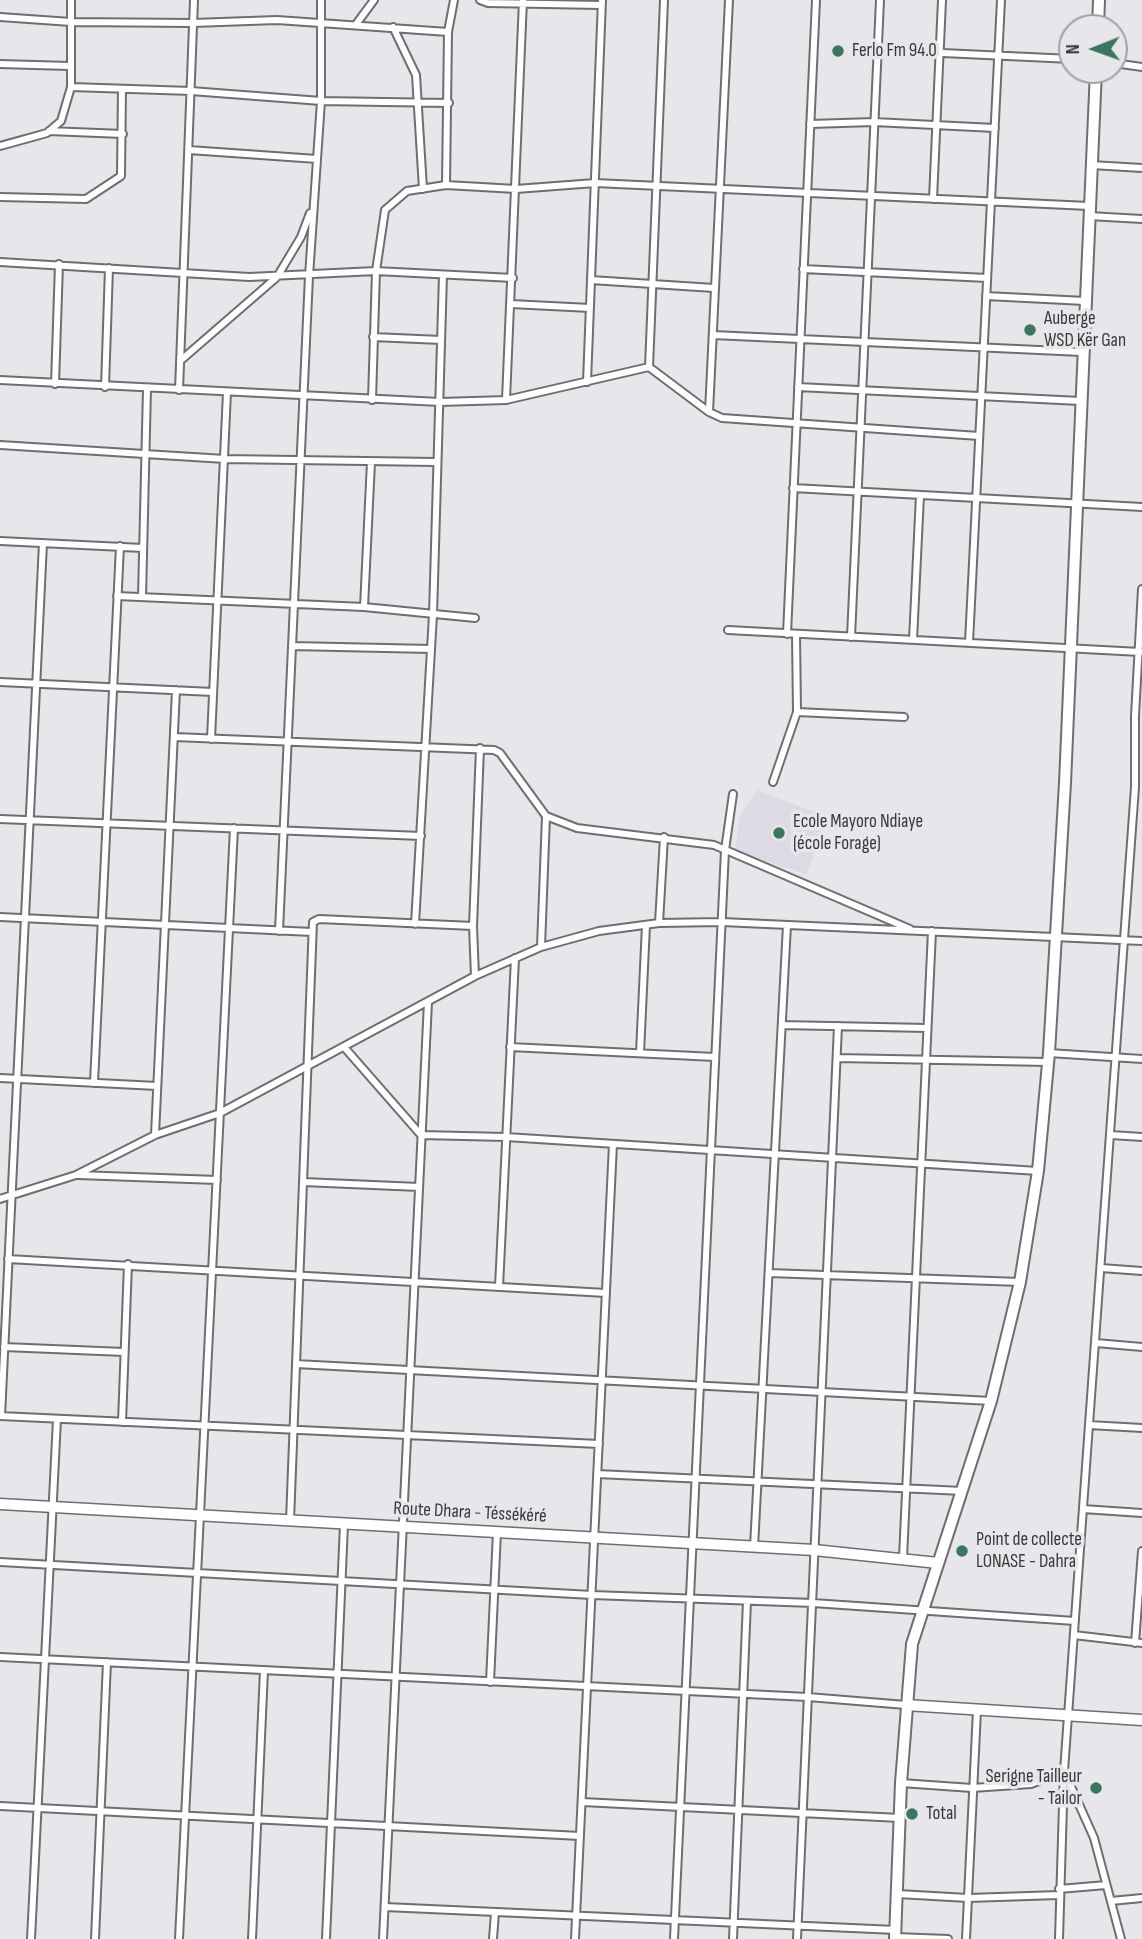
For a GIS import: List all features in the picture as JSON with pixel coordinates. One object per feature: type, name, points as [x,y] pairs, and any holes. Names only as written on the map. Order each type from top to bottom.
[{"type":"main road","points":[[895,1935],[901,1783],[912,1644],[991,1401],[1020,1282],[1038,1171],[1049,1057],[1065,783],[1075,503],[1095,84]]},
{"type":"street","points":[[49,131],[61,121],[71,87],[71,0]]},
{"type":"street","points":[[179,390],[194,0]]},
{"type":"street","points":[[279,931],[309,276],[321,101],[321,0]]},
{"type":"street","points":[[357,23],[374,0]]},
{"type":"street","points":[[446,185],[448,32],[454,0]]},
{"type":"street","points":[[480,0],[602,3],[587,382]]},
{"type":"street","points":[[649,368],[664,0]]},
{"type":"street","points":[[709,412],[729,0]]},
{"type":"street","points":[[787,634],[816,0]]},
{"type":"street","points":[[851,637],[880,0]]},
{"type":"street","points":[[933,199],[942,0]]},
{"type":"street","points":[[969,643],[1001,0]]},
{"type":"street","points":[[506,400],[523,2]]},
{"type":"street","points":[[0,17],[71,22],[193,23],[277,20],[357,23],[448,32]]},
{"type":"street","points":[[393,27],[416,75],[423,189]]},
{"type":"street","points":[[878,50],[1058,58]]},
{"type":"street","points":[[0,64],[69,66]]},
{"type":"street","points":[[71,87],[191,91],[321,101],[449,103]]},
{"type":"street","points":[[0,197],[86,199],[121,176],[122,89]]},
{"type":"street","points":[[810,124],[874,122],[995,128]]},
{"type":"street","points":[[0,146],[49,131],[123,134]]},
{"type":"street","points":[[188,150],[317,159]]},
{"type":"street","points":[[1091,165],[1142,168]]},
{"type":"street","points":[[372,400],[376,271],[385,210],[407,191],[446,185],[516,188],[595,183],[991,201],[1142,219]]},
{"type":"street","points":[[180,361],[277,276],[301,237],[313,205]]},
{"type":"street","points":[[0,262],[277,276],[376,271],[513,278]]},
{"type":"street","points":[[55,384],[59,264]]},
{"type":"street","points":[[105,387],[110,268]]},
{"type":"street","points":[[803,269],[987,278]]},
{"type":"street","points":[[415,925],[433,615],[443,275]]},
{"type":"street","points":[[591,279],[714,288]]},
{"type":"street","points":[[986,296],[1085,301]]},
{"type":"street","points":[[511,304],[590,308]]},
{"type":"street","points":[[713,335],[1083,352]]},
{"type":"street","points":[[373,337],[441,340]]},
{"type":"street","points":[[0,380],[440,402],[506,400],[649,368],[709,412],[722,418],[979,436]]},
{"type":"street","points":[[798,387],[1080,401]]},
{"type":"street","points":[[142,597],[147,389]]},
{"type":"street","points":[[211,739],[227,391]]},
{"type":"street","points":[[0,445],[225,459],[436,462]]},
{"type":"street","points":[[364,607],[371,462]]},
{"type":"street","points":[[793,488],[1142,507]]},
{"type":"street","points":[[913,640],[920,495]]},
{"type":"street","points":[[0,541],[143,548]]},
{"type":"street","points":[[43,543],[0,1416],[599,1444]]},
{"type":"street","points":[[94,1083],[120,547]]},
{"type":"street","points":[[1059,1939],[1064,1771],[1135,787],[1142,589]]},
{"type":"street","points":[[117,596],[364,607],[475,618]]},
{"type":"street","points":[[728,631],[1140,652]]},
{"type":"street","points":[[773,782],[797,712],[796,634]]},
{"type":"street","points":[[292,646],[431,649]]},
{"type":"street","points":[[0,682],[213,692]]},
{"type":"street","points":[[155,1135],[176,690]]},
{"type":"street","points":[[797,712],[904,717]]},
{"type":"street","points":[[174,737],[480,748],[500,753],[546,816],[577,828],[664,837],[725,850],[913,930]]},
{"type":"street","points":[[475,976],[472,926],[480,748]]},
{"type":"street","points":[[674,1939],[725,850],[733,794]]},
{"type":"street","points":[[541,947],[546,816]]},
{"type":"street","points":[[0,819],[421,836]]},
{"type":"street","points":[[179,1939],[234,828]]},
{"type":"street","points":[[659,923],[664,837]]},
{"type":"street","points":[[0,917],[312,933]]},
{"type":"street","points":[[290,1521],[313,922],[318,919],[472,926]]},
{"type":"street","points":[[0,1199],[76,1175],[155,1135],[220,1113],[475,976],[541,947],[599,931],[659,923],[722,922],[1142,941]]},
{"type":"street","points":[[640,1053],[646,925]]},
{"type":"street","points":[[754,1547],[787,925]]},
{"type":"street","points":[[903,1558],[932,931]]},
{"type":"street","points":[[499,1287],[515,958]]},
{"type":"street","points":[[383,1939],[428,1002]]},
{"type":"street","points":[[782,1025],[927,1028]]},
{"type":"street","points":[[797,1939],[838,1026]]},
{"type":"street","points":[[344,1047],[421,1135],[506,1137],[1038,1171]]},
{"type":"street","points":[[510,1047],[715,1057]]},
{"type":"street","points":[[837,1058],[926,1061],[1049,1057],[1142,1059]]},
{"type":"street","points":[[0,1078],[157,1086]]},
{"type":"street","points":[[1111,1135],[1142,1137]]},
{"type":"street","points":[[575,1939],[613,1144]]},
{"type":"street","points":[[76,1175],[217,1180]]},
{"type":"street","points":[[303,1182],[419,1187]]},
{"type":"street","points":[[8,1259],[606,1293]]},
{"type":"street","points":[[122,1422],[128,1264]]},
{"type":"street","points":[[1101,1268],[1142,1271]]},
{"type":"street","points":[[769,1273],[1020,1282]]},
{"type":"street","points":[[1096,1343],[1142,1347]]},
{"type":"street","points":[[4,1347],[124,1352]]},
{"type":"street","points":[[296,1364],[991,1401]]},
{"type":"street","points":[[31,1939],[57,1419]]},
{"type":"street","points":[[1089,1425],[1142,1428]]},
{"type":"street","points":[[597,1474],[963,1491]]},
{"type":"street","name":"Route Dhara - Téssékéré","points":[[0,1504],[814,1550],[938,1563]]},
{"type":"street","points":[[1083,1509],[1142,1513]]},
{"type":"street","points":[[326,1939],[344,1524]]},
{"type":"street","points":[[490,1682],[498,1532]]},
{"type":"street","points":[[1074,1635],[1139,1643],[1142,1551]]},
{"type":"street","points":[[0,1562],[495,1590],[813,1604],[1075,1621]]},
{"type":"street","points":[[733,1939],[747,1601]]},
{"type":"street","points":[[0,1657],[808,1697],[1142,1720]]},
{"type":"street","points":[[95,1939],[107,1662]]},
{"type":"street","points":[[252,1939],[264,1670]]},
{"type":"street","points":[[966,1939],[977,1710]]},
{"type":"street","points":[[901,1783],[972,1788],[1031,1784],[1064,1771]]},
{"type":"street","points":[[1064,1771],[1094,1838],[1121,1939]]},
{"type":"street","points":[[582,1802],[900,1818]]},
{"type":"street","points":[[0,1806],[580,1836]]},
{"type":"street","points":[[898,1894],[968,1898],[1059,1892],[1106,1885]]},
{"type":"street","points":[[1111,1901],[1142,1898]]},
{"type":"street","points":[[385,1907],[797,1925],[948,1939]]},
{"type":"street","points":[[493,1939],[495,1912]]},
{"type":"shaded area","name":"Ecole Mayoro Ndiaye (école Forage)","points":[[757,790],[825,816],[807,875],[735,851],[740,816]]},
{"type":"place","name":"Ferlo Fm 94.0","points":[[838,51]]},
{"type":"place","name":"Auberge WSD Kër Gan","points":[[1030,330]]},
{"type":"place","name":"Ecole Mayoro Ndiaye (école Forage)","points":[[779,833]]},
{"type":"place","name":"Point de collecte LONASE - Dahra","points":[[962,1551]]},
{"type":"place","name":"Serigne Tailleur - Tailor","points":[[1096,1788]]},
{"type":"place","name":"Total","points":[[912,1814]]}]
